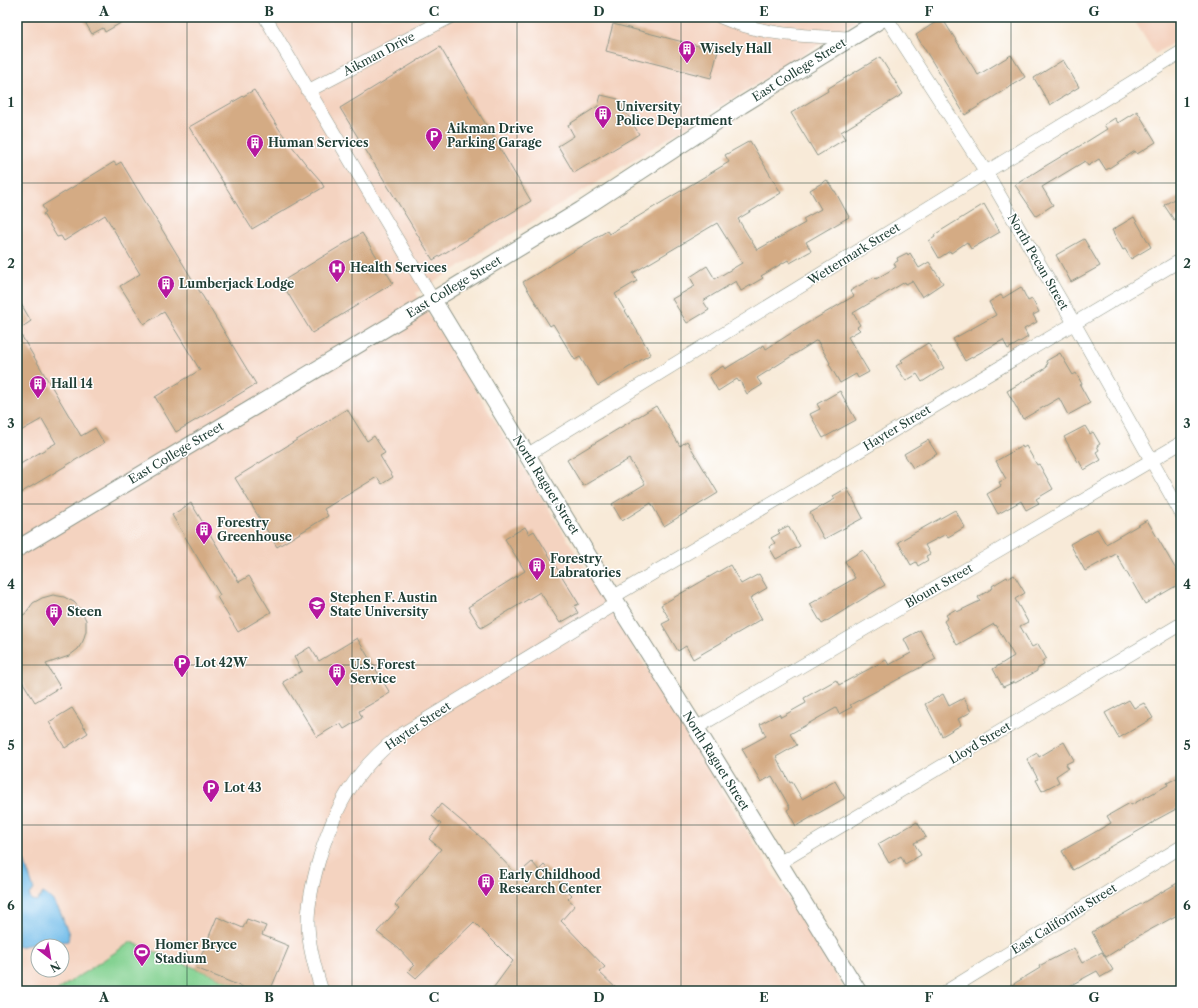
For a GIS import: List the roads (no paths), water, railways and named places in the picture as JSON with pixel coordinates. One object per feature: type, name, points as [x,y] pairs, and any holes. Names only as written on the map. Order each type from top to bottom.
[{"type":"street","name":"North Raguet Street","points":[[265,17],[433,300],[615,600],[696,728],[858,991]]},
{"type":"street","name":"Aikman Drive","points":[[308,91],[450,17]]},
{"type":"street","points":[[721,17],[749,28],[766,32],[797,36],[851,38]]},
{"type":"street","name":"East College Street","points":[[17,550],[581,210],[742,105],[886,17]]},
{"type":"street","name":"North Pecan Street","points":[[886,17],[986,172],[1181,514]]},
{"type":"street","name":"Wettermark Street","points":[[527,455],[1181,52]]},
{"type":"street","name":"Hayter Street","points":[[322,991],[308,930],[308,912],[311,892],[319,861],[335,815],[345,795],[377,754],[399,736],[615,600],[1181,260]]},
{"type":"street","name":"Blount Street","points":[[696,728],[1181,443]]},
{"type":"street","name":"Lloyd Street","points":[[778,863],[1181,624]]},
{"type":"street","name":"East California Street","points":[[947,991],[1181,847]]},
{"type":"water","points":[[17,855],[24,860],[34,890],[29,894],[31,900],[37,901],[43,893],[48,896],[62,916],[69,936],[69,938],[30,938],[30,945],[17,947]]},
{"type":"place","name":"Wisely Hall","points":[[687,64]]},
{"type":"place","name":"University Police Department","points":[[603,129]]},
{"type":"place","name":"Aikman Drive Parking Garage","points":[[434,151]]},
{"type":"place","name":"Human Services","points":[[255,158]]},
{"type":"place","name":"Health Services","points":[[337,283]]},
{"type":"place","name":"Lumberjack Lodge","points":[[166,299]]},
{"type":"place","name":"Hall 14","points":[[38,399]]},
{"type":"place","name":"Forestry Greenhouse","points":[[204,545]]},
{"type":"place","name":"Forestry Labratories","points":[[537,581]]},
{"type":"place","name":"Stephen F. Austin State University","points":[[317,620]]},
{"type":"place","name":"Steen","points":[[54,627]]},
{"type":"place","name":"Lot 42W","points":[[182,678]]},
{"type":"place","name":"U.S. Forest Service","points":[[337,687]]},
{"type":"place","name":"Lot 43","points":[[211,803]]},
{"type":"place","name":"Early Childhood Research Center","points":[[486,897]]},
{"type":"place","name":"Homer Bryce Stadium","points":[[142,967]]}]
